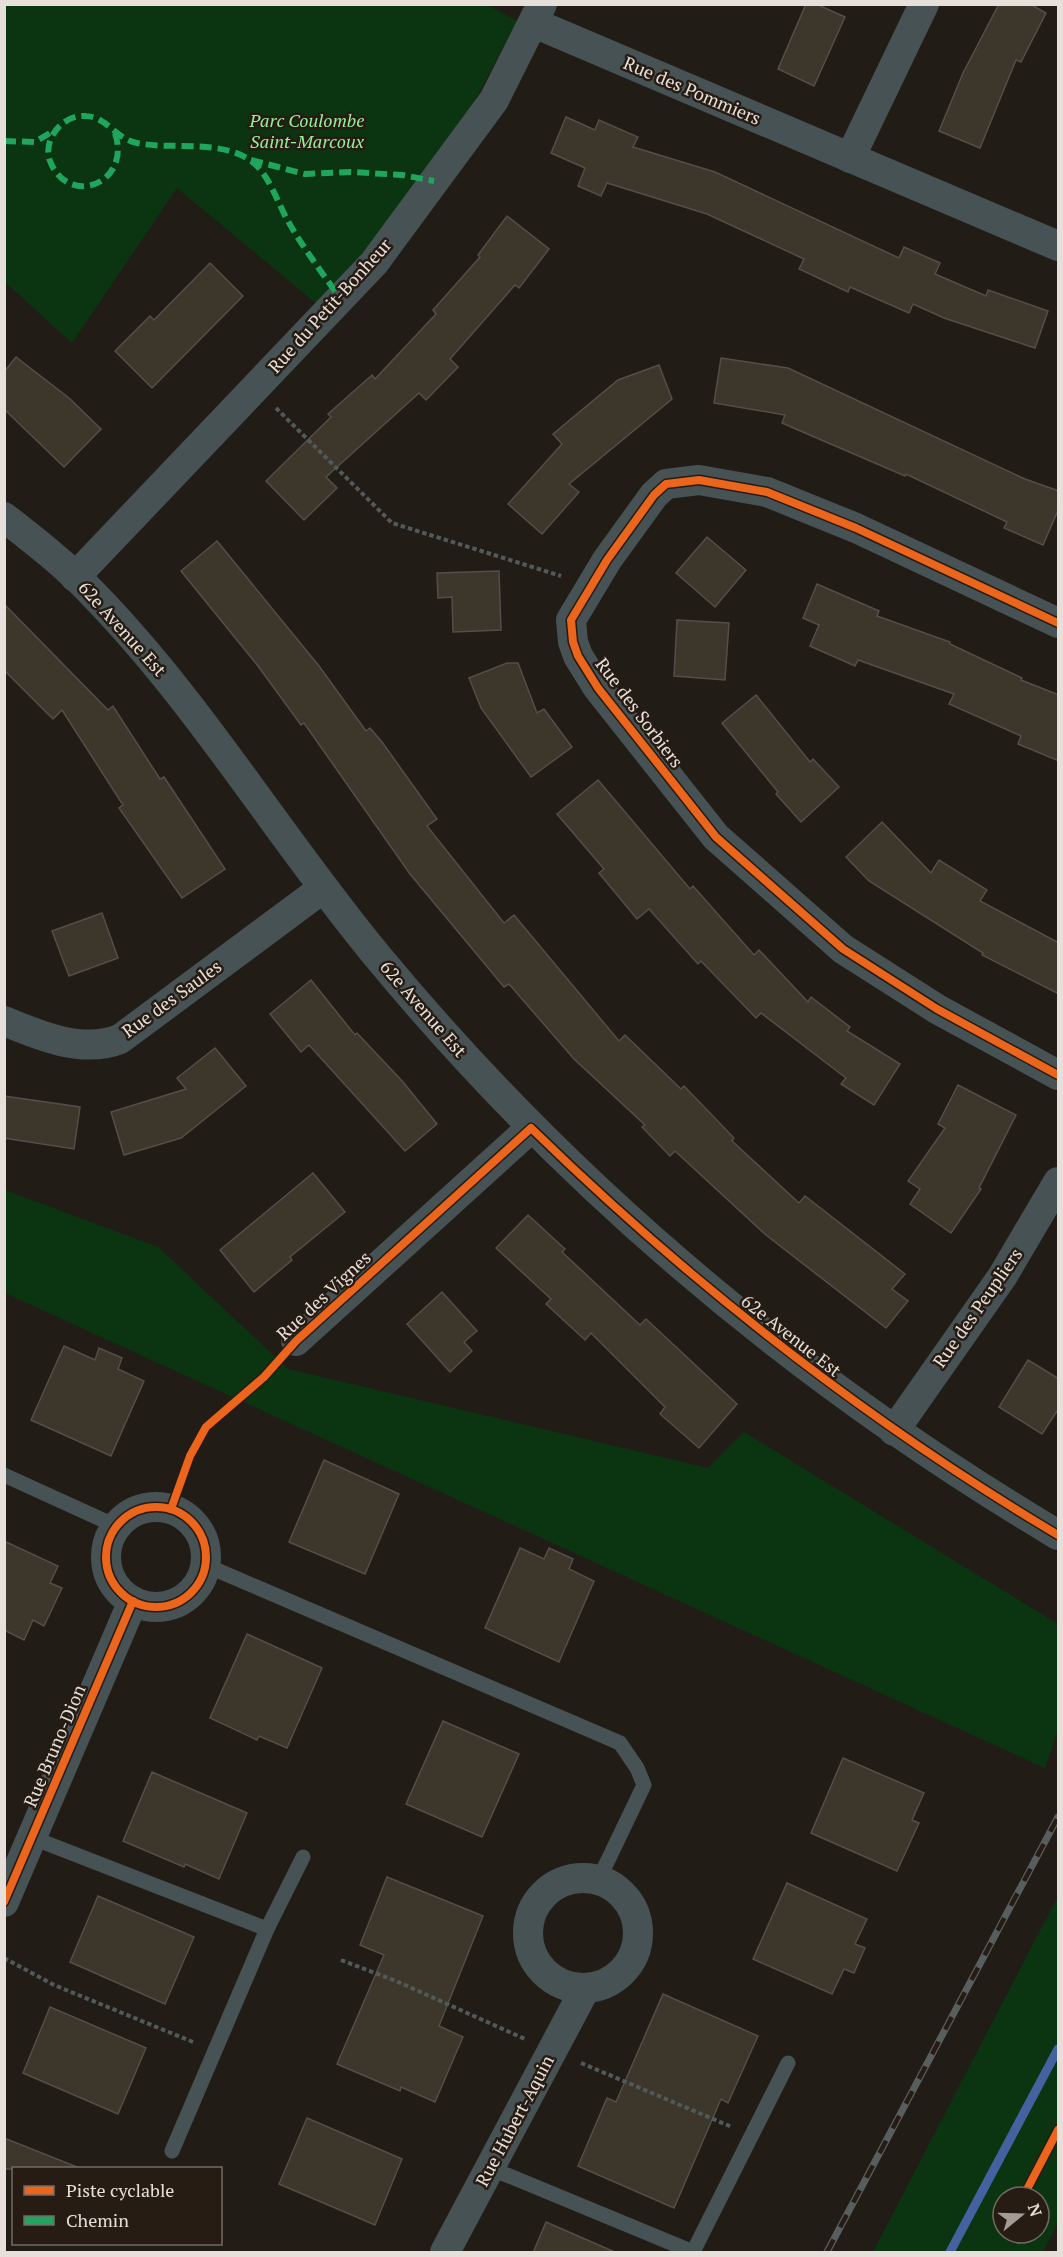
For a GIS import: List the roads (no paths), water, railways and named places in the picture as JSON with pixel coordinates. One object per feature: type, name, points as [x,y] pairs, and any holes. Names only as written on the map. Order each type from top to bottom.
[{"type":"street","points":[[850,158],[924,4]]},
{"type":"street","name":"Rue des Pommiers","points":[[538,14],[850,158],[1059,246]]},
{"type":"street","name":"Rue du Petit-Bonheur","points":[[75,577],[374,263],[494,100],[538,14]]},
{"type":"street","name":"Rue des Sorbiers","points":[[1059,623],[856,528],[767,492],[699,480],[666,484],[654,495],[587,591],[571,620],[571,630],[578,656],[598,688],[716,837],[843,949],[937,1009],[1059,1075]]},
{"type":"street","name":"62e Avenue Est","points":[[4,517],[75,577],[134,639],[191,708],[322,889],[446,1036],[531,1128],[639,1230],[713,1293],[894,1431],[955,1473],[1059,1535]]},
{"type":"street","name":"Rue des Saules","points":[[4,1022],[47,1039],[103,1046],[120,1039],[322,889]]},
{"type":"street","name":"Rue des Vignes","points":[[296,1341],[531,1128]]},
{"type":"street","name":"Rue des Peupliers","points":[[894,1431],[1002,1277],[1059,1182]]},
{"type":"street","points":[[157,1506],[174,1510],[195,1525],[204,1543],[205,1565],[200,1581],[184,1599],[158,1607],[133,1601],[114,1584],[108,1570],[106,1552],[116,1526],[129,1514],[146,1507],[157,1506]]},
{"type":"street","name":"Rue Bruno-Dion","points":[[4,1902],[133,1601]]},
{"type":"street","points":[[571,1880],[598,1881],[626,1898],[637,1918],[638,1943],[631,1961],[613,1980],[585,1989],[567,1986],[550,1978],[537,1964],[530,1948],[528,1929],[540,1900],[554,1887],[571,1880]]},
{"type":"street","name":"Rue Hubert-Aquin","points":[[445,2253],[585,1989]]},
{"type":"lane","points":[[4,1475],[116,1526]]},
{"type":"lane","points":[[205,1565],[620,1743],[637,1768],[644,1785],[598,1881]]},
{"type":"lane","points":[[33,1838],[267,1929]]},
{"type":"lane","points":[[172,2151],[267,1929],[303,1857]]},
{"type":"lane","points":[[490,2168],[693,2252],[788,2063]]},
{"type":"waterway","points":[[950,2252],[1058,2049]]},
{"type":"railway","points":[[827,2252],[1058,1817]]},
{"type":"park label","name":"Parc Coulombe Saint-Marcoux","points":[[307,131]]}]
